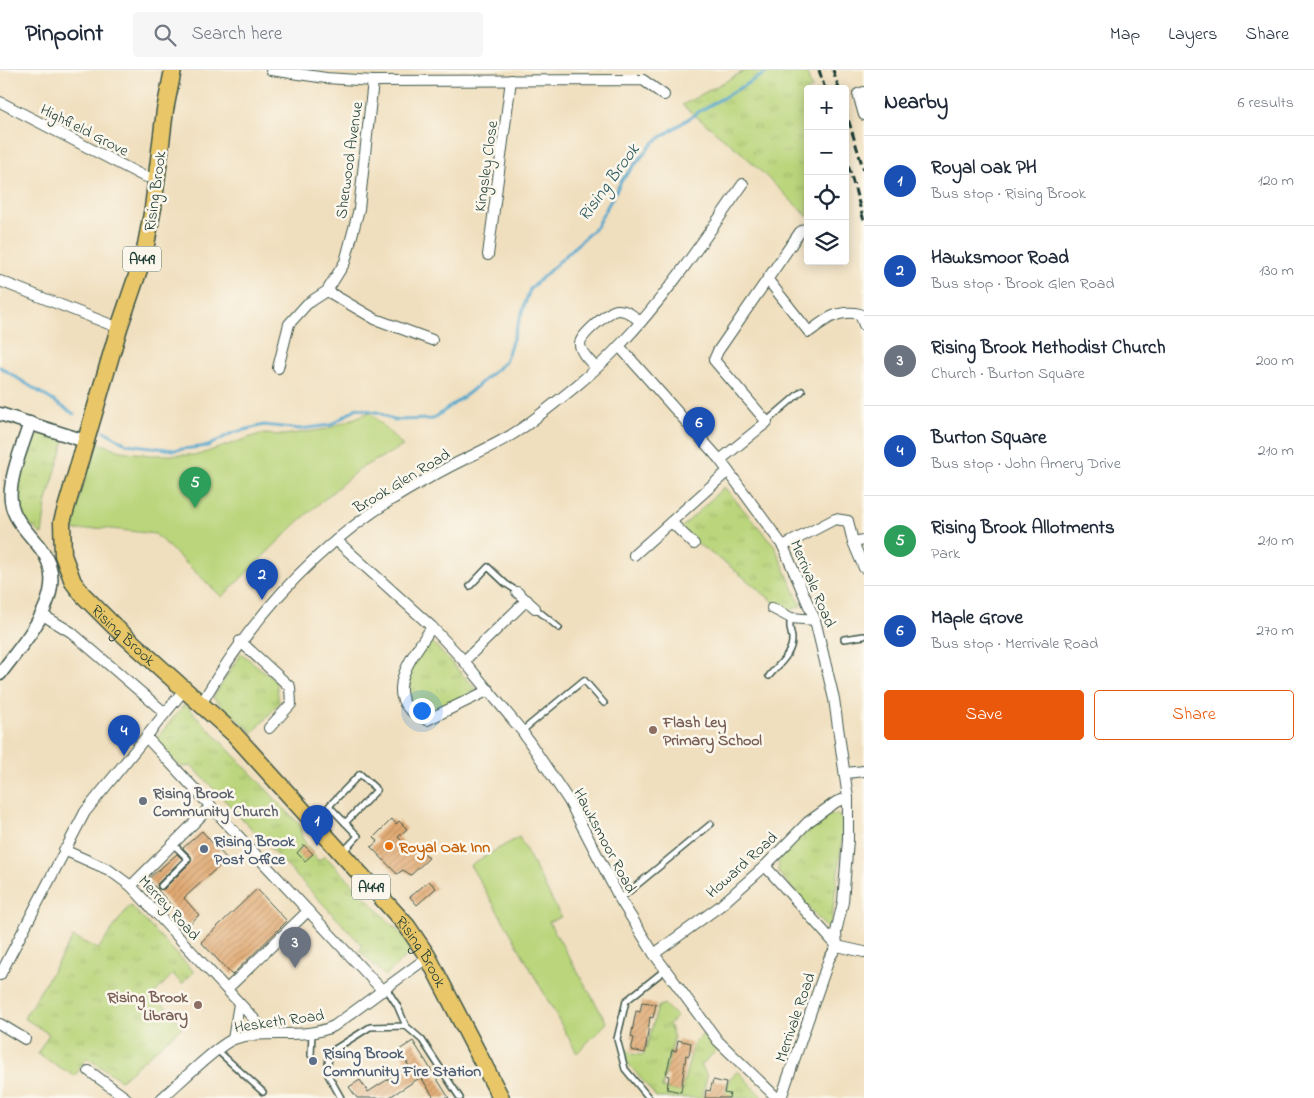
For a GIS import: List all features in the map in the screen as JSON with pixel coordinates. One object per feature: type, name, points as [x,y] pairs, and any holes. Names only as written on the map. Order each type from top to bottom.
[{"type":"highway","name":"Rising Brook","points":[[173,70],[165,110],[157,179],[144,255],[119,328],[85,441],[82,468],[66,508],[62,534],[63,555],[73,582],[115,627],[248,749],[407,926],[428,958],[500,1098]]},
{"type":"street","points":[[271,70],[326,78],[373,81],[511,80],[644,75],[664,95]]},
{"type":"street","name":"Kingsley Close","points":[[488,255],[511,80]]},
{"type":"street","name":"Sherwood Avenue","points":[[278,368],[289,324],[307,304],[327,291],[345,262],[359,209],[373,81]]},
{"type":"street","points":[[864,92],[858,94],[864,115]]},
{"type":"street","name":"Highfield Grove","points":[[0,102],[143,176],[157,179]]},
{"type":"street","name":"Brook Glen Road","points":[[201,704],[240,641],[291,581],[336,540],[404,492],[500,441],[531,422],[620,346],[641,322],[743,184]]},
{"type":"street","points":[[720,460],[766,422],[714,360],[718,351],[800,232],[804,230]]},
{"type":"street","points":[[768,280],[809,332],[834,314],[842,312],[860,314],[864,325]]},
{"type":"street","points":[[0,281],[119,328]]},
{"type":"street","points":[[327,291],[375,319],[432,340]]},
{"type":"street","points":[[596,368],[582,350],[580,343],[584,335],[609,313],[618,310],[630,313],[641,322]]},
{"type":"street","name":"Merrivale Road","points":[[620,346],[720,460],[783,546],[816,620],[834,699],[846,773],[848,798],[848,840],[843,902],[836,932],[837,946],[829,959],[782,1098]]},
{"type":"street","points":[[0,414],[85,441]]},
{"type":"street","points":[[0,674],[41,614],[51,593],[50,567],[45,555],[18,520],[10,500],[11,485],[30,423]]},
{"type":"street","points":[[634,555],[728,471]]},
{"type":"street","points":[[783,546],[835,519],[848,521],[853,542],[864,568]]},
{"type":"street","points":[[671,522],[694,544]]},
{"type":"street","name":"Hawksmoor Road","points":[[336,540],[432,627],[464,661],[522,730],[569,801],[620,899],[654,954],[718,1041],[777,1098]]},
{"type":"street","points":[[853,542],[864,540]]},
{"type":"street","points":[[518,592],[535,608]]},
{"type":"street","points":[[464,661],[527,600]]},
{"type":"street","points":[[772,608],[791,618],[816,620]]},
{"type":"street","points":[[41,614],[71,632],[165,713]]},
{"type":"street","points":[[432,627],[404,674],[400,687],[402,699],[407,709],[427,720],[489,690]]},
{"type":"street","points":[[240,641],[290,687],[292,692],[292,704],[269,728]]},
{"type":"street","points":[[0,975],[85,812],[147,738],[184,690]]},
{"type":"street","points":[[147,738],[308,911],[384,989]]},
{"type":"street","points":[[846,773],[864,771]]},
{"type":"street","name":"Howard Road","points":[[654,954],[720,906],[765,866],[808,822],[836,802],[848,798]]},
{"type":"street","points":[[131,886],[212,806]]},
{"type":"street","name":"Merrey Road","points":[[64,850],[109,870],[131,886],[268,1034]]},
{"type":"street","points":[[765,866],[837,946],[864,952]]},
{"type":"street","points":[[227,989],[308,911]]},
{"type":"street","name":"Hesketh Road","points":[[162,1098],[218,1050],[233,1040],[268,1034],[322,1032],[334,1026],[428,958]]},
{"type":"street","points":[[233,1040],[239,1004]]},
{"type":"street","points":[[0,1024],[25,1039]]},
{"type":"street","points":[[88,1070],[126,1098]]},
{"type":"lane","points":[[766,422],[802,391]]},
{"type":"lane","points":[[470,586],[488,567],[506,584],[518,592]]},
{"type":"lane","points":[[535,608],[559,628]]},
{"type":"lane","points":[[769,676],[791,651],[792,639],[788,626],[791,618]]},
{"type":"lane","points":[[844,639],[864,636]]},
{"type":"lane","points":[[522,730],[584,680],[604,702]]},
{"type":"lane","points":[[341,854],[358,836],[345,823],[328,806],[360,774],[377,790],[345,823]]},
{"type":"lane","points":[[620,899],[712,824]]},
{"type":"lane","points":[[161,886],[188,859],[173,844]]},
{"type":"lane","points":[[650,1098],[625,1069],[617,1039],[626,1001],[666,969]]},
{"type":"lane","points":[[384,989],[397,1005],[406,1026],[422,1040],[460,1098]]},
{"type":"lane","points":[[341,1098],[327,1073],[328,1056],[335,1049],[370,1027],[406,1026]]},
{"type":"lane","points":[[311,1054],[312,1033]]},
{"type":"lane","points":[[218,1050],[264,1092]]},
{"type":"green space","points":[[746,70],[806,70],[811,85],[804,85],[804,213],[743,154],[682,105]]},
{"type":"green space","points":[[370,412],[403,446],[359,469],[298,522],[222,597],[155,534],[103,528],[69,531],[97,442],[121,451],[150,455],[198,455],[260,434],[284,435],[327,429]]},
{"type":"green space","points":[[36,429],[65,439],[46,504],[42,535],[22,516],[17,503],[18,482],[21,470]]},
{"type":"green space","points":[[724,487],[774,545],[801,606],[786,612],[727,564],[678,531]]},
{"type":"green space","points":[[429,639],[478,691],[438,713],[422,715],[403,694],[406,676]]},
{"type":"green space","points":[[241,653],[276,681],[279,703],[253,733],[213,698]]},
{"type":"green space","points":[[185,704],[300,825],[302,838],[318,861],[325,856],[415,948],[385,976],[359,950],[363,946],[192,766],[181,767],[156,743],[156,739]]},
{"type":"green space","points":[[826,814],[839,815],[844,826],[830,932],[778,872],[779,857]]},
{"type":"green space","points":[[519,837],[561,917],[549,922],[607,1023],[577,1053],[510,932],[470,865]]},
{"type":"green space","points":[[130,905],[194,972],[182,984],[173,974],[154,994],[183,1026],[121,1080],[87,1058],[75,1076],[37,1054],[49,1034],[24,1018],[73,937],[98,949]]},
{"type":"green space","points":[[664,1004],[677,1017],[669,1024],[674,1038],[662,1088],[681,1092],[694,1043],[705,1032],[718,1049],[701,1065],[707,1076],[702,1098],[657,1098],[626,1061],[625,1048],[632,1054],[644,1055],[658,1007]]},
{"type":"green space","points":[[738,1071],[763,1098],[724,1098],[729,1079]]},
{"type":"building","name":"Royal Oak Inn","points":[[392,819],[396,824],[399,821],[407,829],[398,837],[411,850],[416,845],[429,858],[411,875],[403,870],[397,874],[371,847],[378,841],[374,837]]},
{"type":"building","points":[[202,831],[227,859],[184,898],[199,915],[189,925],[148,879],[177,854],[182,859],[157,884],[158,889],[164,889],[191,862],[191,856],[183,848]]},
{"type":"building","points":[[304,845],[313,854],[305,861],[297,853]]},
{"type":"building","points":[[429,881],[436,888],[417,905],[410,897]]},
{"type":"building","points":[[257,889],[287,921],[232,975],[201,942]]},
{"type":"building","points":[[642,1002],[656,1004],[653,1018],[650,1017],[645,1053],[631,1050],[634,1038],[631,1037],[636,1011],[640,1012]]},
{"type":"building","points":[[678,1040],[691,1043],[689,1056],[686,1055],[681,1092],[667,1089],[669,1076],[666,1075],[672,1050],[676,1051]]},
{"type":"building","points":[[413,1041],[449,1098],[434,1098],[421,1077],[388,1098],[357,1098],[349,1087],[360,1080],[368,1092],[409,1066],[399,1050]]},
{"type":"building","points":[[713,1080],[726,1083],[724,1093],[730,1094],[729,1098],[705,1098],[706,1090],[710,1091]]},
{"type":"waterway","name":"Rising Brook","points":[[104,431],[127,444],[174,450],[208,446],[232,433],[264,425],[300,429],[331,425],[357,408],[380,413],[393,420],[433,419],[470,392],[505,362],[530,289],[596,227],[622,180],[654,142],[700,111],[771,70]]},
{"type":"waterway","name":"Rising Brook","points":[[0,367],[74,414]]},
{"type":"railway","points":[[819,70],[824,85]]},
{"type":"railway","points":[[833,70],[838,85]]},
{"type":"railway","points":[[849,122],[864,171]]},
{"type":"railway","points":[[849,168],[864,221]]},
{"type":"place","name":"Maple Grove","points":[[699,448]]},
{"type":"place","name":"Rising Brook Allotments","points":[[195,508]]},
{"type":"place","name":"Hawksmoor Road","points":[[262,600]]},
{"type":"place","name":"Flash Ley Primary School","points":[[653,730]]},
{"type":"place","name":"Burton Square","points":[[124,756]]},
{"type":"place","name":"Rising Brook Community Church","points":[[143,801]]},
{"type":"place","name":"Royal Oak PH","points":[[317,846]]},
{"type":"place","name":"Royal Oak Inn","points":[[389,846]]},
{"type":"place","name":"Rising Brook Post Office","points":[[204,849]]},
{"type":"place","name":"Rising Brook Methodist Church","points":[[295,968]]},
{"type":"place","name":"Rising Brook Library","points":[[198,1005]]},
{"type":"place","name":"Rising Brook Community Fire Station","points":[[313,1061]]}]
